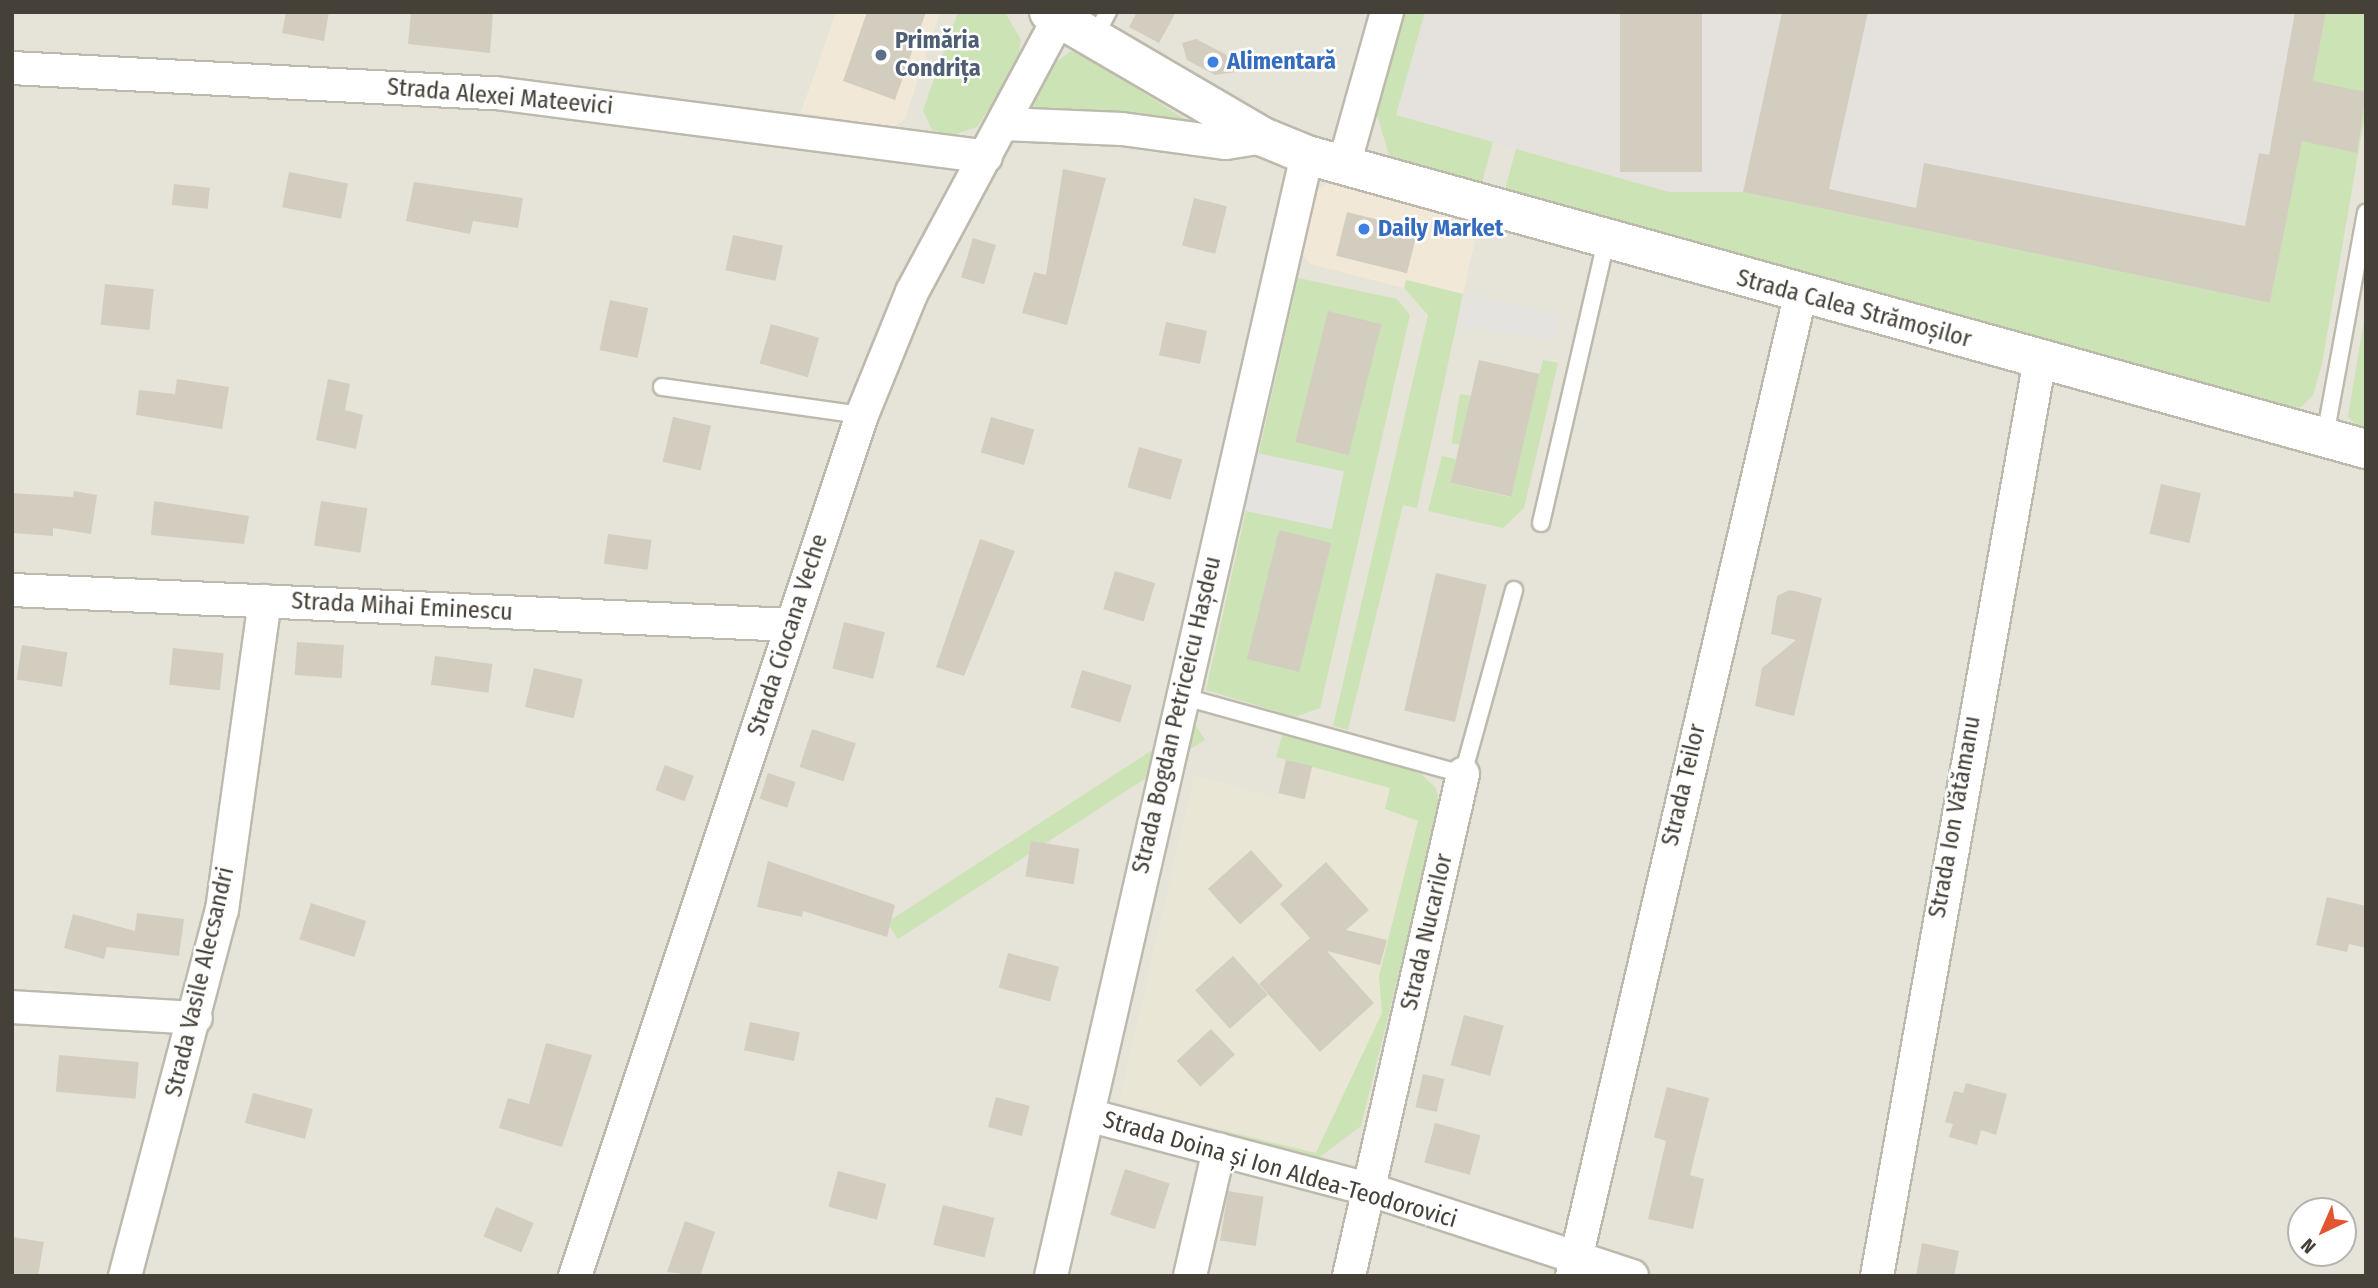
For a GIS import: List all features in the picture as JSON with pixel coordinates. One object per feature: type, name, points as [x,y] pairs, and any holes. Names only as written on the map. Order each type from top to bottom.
[{"type":"street","points":[[1344,165],[1387,12]]},
{"type":"street","name":"Strada Calea Strămoșilor","points":[[1054,15],[1101,25],[1263,137],[1307,155],[1800,296],[2366,449]]},
{"type":"street","name":"Strada Ciocana Veche","points":[[575,1276],[862,415],[912,292],[1004,124],[1054,15]]},
{"type":"street","name":"Strada Alexei Mateevici","points":[[12,68],[496,93],[986,157]]},
{"type":"street","points":[[1004,124],[1122,129],[1226,143],[1263,137]]},
{"type":"street","name":"Strada Bogdan Petriceicu Hașdeu","points":[[1051,1276],[1181,696],[1307,155]]},
{"type":"street","name":"Strada Teilor","points":[[1574,1267],[1800,296]]},
{"type":"street","name":"Strada Ion Vătămanu","points":[[1877,1276],[2040,359]]},
{"type":"street","name":"Strada Mihai Eminescu","points":[[12,590],[791,625]]},
{"type":"street","name":"Strada Vasile Alecsandri","points":[[125,1276],[196,1018],[222,910],[265,601]]},
{"type":"street","name":"Strada Nucarilor","points":[[1349,1276],[1463,774]]},
{"type":"street","points":[[12,1007],[196,1018]]},
{"type":"street","name":"Strada Doina și Ion Aldea-Teodorovici","points":[[1088,1115],[1368,1189],[1574,1267],[1632,1276]]},
{"type":"street","points":[[1190,1276],[1219,1149]]},
{"type":"lane","points":[[2325,436],[2366,213]]},
{"type":"lane","points":[[1541,523],[1606,241]]},
{"type":"lane","points":[[663,387],[862,415]]},
{"type":"lane","name":"Strada Nucarilor","points":[[1463,774],[1514,590]]},
{"type":"lane","points":[[1181,696],[1463,774]]},
{"type":"shaded area","points":[[12,12],[2366,12],[2366,1276],[12,1276]]},
{"type":"shaded area","points":[[836,12],[940,12],[905,119],[893,128],[801,112]]},
{"type":"shaded area","points":[[1425,12],[2326,12],[2270,303],[1743,192],[1669,192],[1396,115]]},
{"type":"shaded area","points":[[1327,183],[1479,223],[1463,294],[1407,280],[1404,288],[1310,264],[1298,249],[1310,195]]},
{"type":"shaded area","points":[[1463,294],[1558,316],[1554,340],[1457,324]]},
{"type":"shaded area","points":[[1257,453],[1344,472],[1332,529],[1245,511]]},
{"type":"shaded area","points":[[1286,760],[1390,788],[1418,821],[1379,976],[1382,1013],[1315,1153],[1119,1102],[1194,775],[1278,798]]},
{"type":"green space","points":[[958,12],[1005,12],[1021,40],[1017,65],[977,127],[953,135],[932,130],[923,110]]},
{"type":"green space","points":[[1402,12],[1425,12],[1396,115],[1493,142],[1480,189],[1390,158],[1375,109]]},
{"type":"green space","points":[[2326,12],[2366,12],[2366,108],[2322,364],[2313,395],[2301,407],[2285,409],[1504,193],[1516,149],[1669,192],[1743,192],[2270,303]]},
{"type":"green space","points":[[1071,51],[1085,56],[1204,131],[1031,112],[1052,65]]},
{"type":"green space","points":[[1298,278],[1397,299],[1410,315],[1320,708],[1295,717],[1206,690]]},
{"type":"green space","points":[[1406,280],[1463,294],[1417,508],[1403,505],[1348,730],[1333,726],[1428,315],[1404,288]]},
{"type":"green space","points":[[2366,309],[2366,435],[2348,417]]},
{"type":"green space","points":[[1543,360],[1558,363],[1524,508],[1503,528],[1428,511],[1442,456],[1456,459],[1451,483],[1509,497]]},
{"type":"green space","points":[[1460,394],[1471,396],[1462,445],[1451,443]]},
{"type":"green space","points":[[1194,723],[1205,740],[898,939],[887,922]]},
{"type":"green space","points":[[1283,732],[1384,758],[1421,774],[1436,788],[1440,807],[1361,1126],[1317,1159],[1117,1106],[1316,1153],[1382,1013],[1379,976],[1418,821],[1385,809],[1390,788],[1276,757]]},
{"type":"building","points":[[286,12],[329,12],[324,41],[282,33]]},
{"type":"building","points":[[411,12],[493,12],[490,53],[408,44]]},
{"type":"building","name":"Primăria Condrița","points":[[867,12],[926,12],[895,100],[843,81]]},
{"type":"building","points":[[1137,12],[1176,12],[1159,43],[1129,27]]},
{"type":"building","points":[[1620,12],[1702,12],[1702,172],[1620,172]]},
{"type":"building","points":[[1782,12],[1868,12],[1829,189],[1916,208],[1924,163],[2245,226],[2259,153],[2269,155],[2295,12],[2326,12],[2313,81],[2366,92],[2357,153],[2302,141],[2270,303],[1743,192]]},
{"type":"building","points":[[1196,39],[1225,54],[1236,72],[1215,75],[1187,60],[1182,43]]},
{"type":"building","points":[[1063,169],[1106,178],[1067,325],[1022,313],[1034,272],[1046,275]]},
{"type":"building","points":[[289,172],[348,183],[341,219],[282,207]]},
{"type":"building","points":[[414,182],[523,198],[518,228],[473,221],[470,234],[406,221]]},
{"type":"building","points":[[174,184],[210,188],[208,209],[172,205]]},
{"type":"building","points":[[1194,198],[1227,206],[1215,254],[1182,246]]},
{"type":"building","points":[[1347,212],[1418,230],[1407,273],[1336,256]]},
{"type":"building","points":[[733,235],[783,246],[775,281],[726,270]]},
{"type":"building","points":[[973,238],[996,245],[984,284],[961,277]]},
{"type":"building","points":[[105,284],[154,289],[149,330],[101,325]]},
{"type":"building","points":[[610,300],[648,308],[638,358],[599,350]]},
{"type":"building","points":[[1328,311],[1381,324],[1349,455],[1295,442]]},
{"type":"building","points":[[1166,322],[1207,331],[1200,364],[1159,355]]},
{"type":"building","points":[[771,324],[819,338],[808,377],[760,363]]},
{"type":"building","points":[[1479,360],[1539,374],[1511,497],[1451,483]]},
{"type":"building","points":[[177,379],[229,387],[222,429],[136,415],[139,390],[175,394]]},
{"type":"building","points":[[328,379],[350,384],[345,410],[363,415],[356,449],[316,440]]},
{"type":"building","points":[[673,417],[711,426],[701,471],[663,462]]},
{"type":"building","points":[[991,417],[1034,429],[1024,465],[981,453]]},
{"type":"building","points":[[1139,447],[1182,459],[1171,500],[1127,487]]},
{"type":"building","points":[[2161,484],[2201,493],[2189,543],[2150,534]]},
{"type":"building","points":[[74,491],[97,495],[91,534],[53,528],[53,536],[12,533],[12,493],[73,497]]},
{"type":"building","points":[[154,501],[249,516],[244,544],[151,535]]},
{"type":"building","points":[[321,501],[367,508],[360,553],[314,545]]},
{"type":"building","points":[[1279,530],[1331,543],[1299,672],[1247,659]]},
{"type":"building","points":[[608,534],[652,540],[647,570],[604,564]]},
{"type":"building","points":[[980,539],[1015,551],[964,676],[936,667]]},
{"type":"building","points":[[1115,571],[1155,583],[1143,622],[1103,609]]},
{"type":"building","points":[[1436,573],[1487,585],[1455,722],[1404,710]]},
{"type":"building","points":[[1790,590],[1822,598],[1794,716],[1755,706],[1762,668],[1796,640],[1771,634],[1777,596]]},
{"type":"building","points":[[844,622],[885,632],[873,679],[832,669]]},
{"type":"building","points":[[297,642],[344,645],[342,678],[295,675]]},
{"type":"building","points":[[22,645],[67,652],[62,687],[17,680]]},
{"type":"building","points":[[173,648],[224,653],[220,690],[169,685]]},
{"type":"building","points":[[435,656],[492,664],[488,693],[431,685]]},
{"type":"building","points":[[534,668],[583,679],[574,718],[525,707]]},
{"type":"building","points":[[1082,670],[1132,685],[1120,722],[1071,707]]},
{"type":"building","points":[[812,729],[856,743],[843,781],[800,767]]},
{"type":"building","points":[[1286,760],[1312,766],[1305,799],[1278,793]]},
{"type":"building","points":[[665,765],[694,776],[684,801],[655,790]]},
{"type":"building","points":[[768,773],[796,782],[787,808],[760,799]]},
{"type":"building","points":[[1031,841],[1079,849],[1074,884],[1025,877]]},
{"type":"building","points":[[1251,850],[1283,886],[1240,924],[1208,889]]},
{"type":"building","points":[[768,861],[895,905],[887,937],[803,911],[802,917],[757,907]]},
{"type":"building","points":[[1326,862],[1369,910],[1346,930],[1387,940],[1380,965],[1327,951],[1374,1003],[1320,1052],[1259,984],[1310,938],[1280,904]]},
{"type":"building","points":[[2327,897],[2366,906],[2366,948],[2349,944],[2347,952],[2316,945]]},
{"type":"building","points":[[311,903],[366,921],[354,957],[299,939]]},
{"type":"building","points":[[137,913],[184,919],[179,956],[107,947],[104,959],[64,948],[73,914],[135,931]]},
{"type":"building","points":[[1008,953],[1059,967],[1050,1001],[999,988]]},
{"type":"building","points":[[1233,956],[1268,995],[1230,1029],[1195,990]]},
{"type":"building","points":[[1464,1015],[1504,1026],[1490,1076],[1451,1065]]},
{"type":"building","points":[[750,1022],[800,1033],[794,1061],[744,1050]]},
{"type":"building","points":[[1211,1029],[1235,1055],[1200,1087],[1177,1061]]},
{"type":"building","points":[[546,1043],[592,1055],[562,1147],[499,1128],[508,1098],[529,1104]]},
{"type":"building","points":[[59,1055],[139,1062],[135,1099],[56,1092]]},
{"type":"building","points":[[1423,1074],[1444,1079],[1437,1112],[1415,1107]]},
{"type":"building","points":[[1966,1083],[2007,1094],[1996,1135],[1981,1130],[1977,1145],[1949,1137],[1953,1124],[1945,1122],[1954,1091],[1963,1093]]},
{"type":"building","points":[[1667,1087],[1709,1098],[1690,1175],[1704,1179],[1693,1229],[1648,1219],[1666,1141],[1654,1137]]},
{"type":"building","points":[[253,1093],[313,1109],[305,1139],[245,1123]]},
{"type":"building","points":[[996,1097],[1030,1106],[1022,1136],[988,1127]]},
{"type":"building","points":[[1435,1123],[1480,1135],[1470,1175],[1424,1163]]},
{"type":"building","points":[[1125,1169],[1170,1184],[1155,1229],[1110,1215]]},
{"type":"building","points":[[838,1171],[886,1184],[877,1220],[828,1207]]},
{"type":"building","points":[[1228,1191],[1264,1197],[1256,1246],[1220,1240]]},
{"type":"building","points":[[943,1205],[994,1218],[985,1258],[933,1245]]},
{"type":"building","points":[[496,1207],[534,1223],[521,1252],[483,1236]]},
{"type":"building","points":[[685,1221],[715,1232],[700,1276],[667,1272]]},
{"type":"building","points":[[12,1237],[44,1242],[38,1276],[12,1276]]},
{"type":"building","points":[[1922,1243],[1959,1251],[1954,1276],[1916,1276]]},
{"type":"place","name":"Primăria Condrița","points":[[881,55]]},
{"type":"place","name":"Alimentară","points":[[1213,62]]},
{"type":"place","name":"Daily Market","points":[[1364,229]]}]
